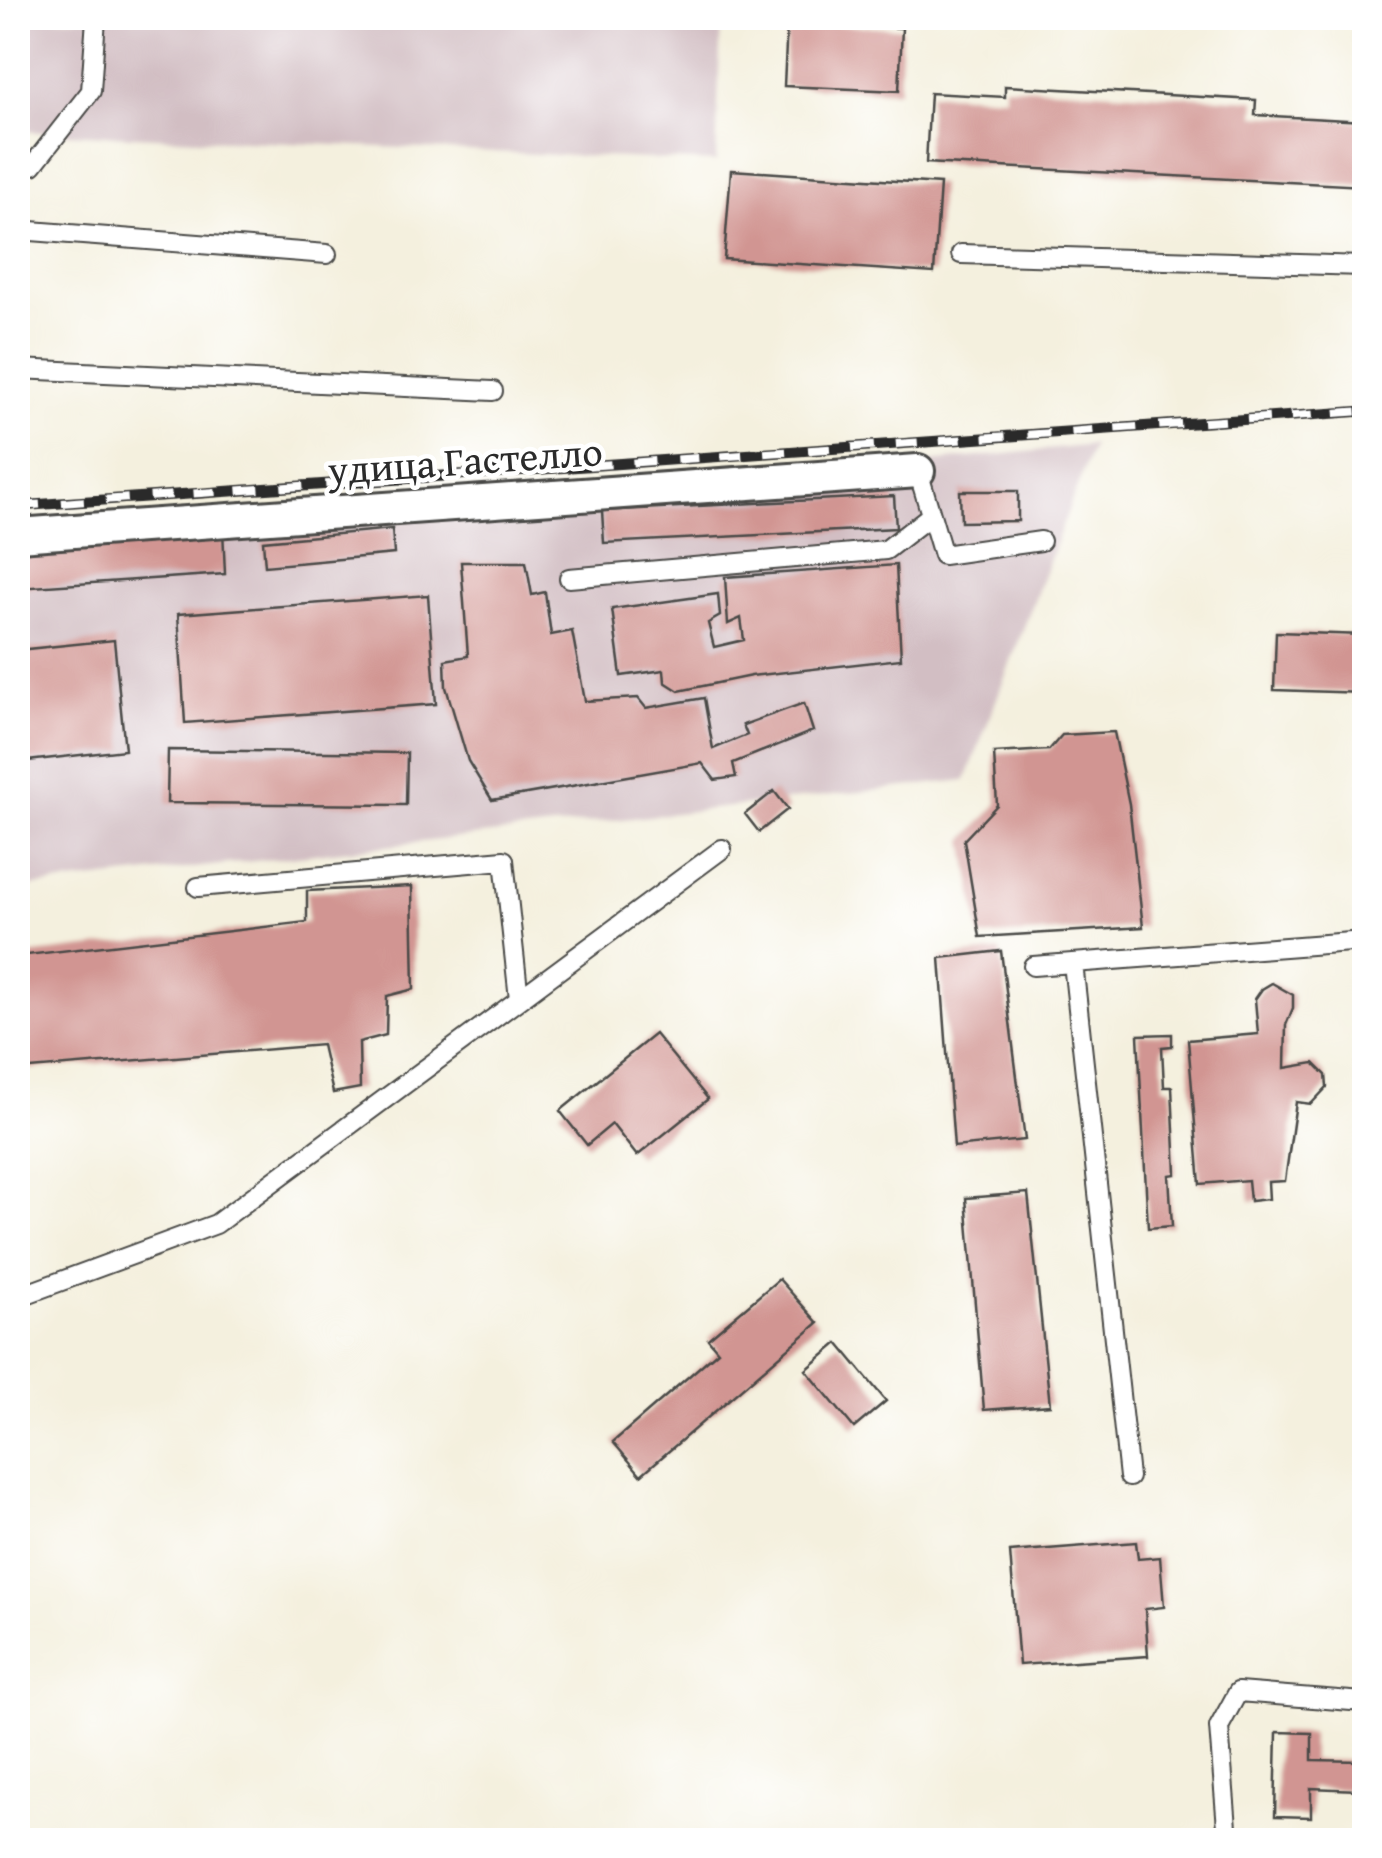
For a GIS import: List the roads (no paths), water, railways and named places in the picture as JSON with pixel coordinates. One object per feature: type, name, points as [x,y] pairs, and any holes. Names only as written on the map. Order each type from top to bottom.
[{"type":"street","name":"удица Гастелло","points":[[18,534],[918,471]]},
{"type":"lane","points":[[18,165],[33,165],[92,91],[96,18]]},
{"type":"lane","points":[[18,230],[327,254]]},
{"type":"lane","points":[[961,254],[1364,266]]},
{"type":"lane","points":[[18,369],[493,391]]},
{"type":"lane","points":[[918,471],[943,554],[1041,541]]},
{"type":"lane","points":[[569,578],[886,550],[931,516]]},
{"type":"lane","points":[[18,1297],[216,1224],[722,848]]},
{"type":"lane","points":[[198,888],[504,860],[519,999]]},
{"type":"lane","points":[[1032,966],[1364,941]]},
{"type":"lane","points":[[1073,963],[1128,1476]]},
{"type":"lane","points":[[1228,1840],[1218,1727],[1238,1692],[1364,1702]]},
{"type":"railway","points":[[18,506],[1364,411]]}]
